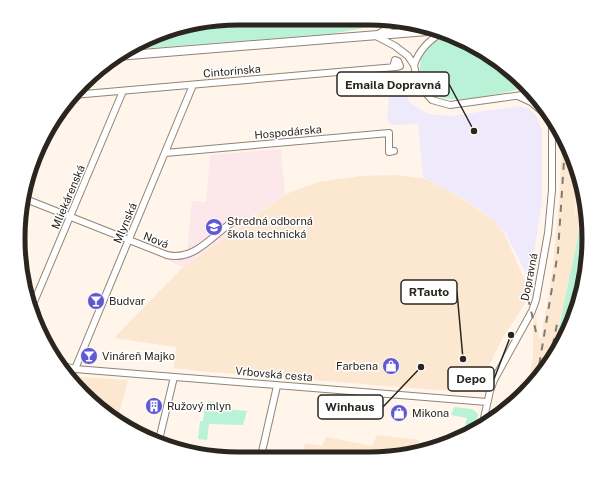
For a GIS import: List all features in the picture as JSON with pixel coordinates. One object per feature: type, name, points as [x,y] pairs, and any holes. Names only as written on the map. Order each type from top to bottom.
[{"type":"main road","points":[[130,55],[422,32]]},
{"type":"street","points":[[375,36],[391,26]]},
{"type":"street","points":[[375,36],[401,50],[408,56],[414,65],[418,84],[432,100],[450,105],[526,95]]},
{"type":"street","points":[[414,65],[417,56],[426,45],[438,36]]},
{"type":"street","name":"Cintorínska","points":[[82,94],[393,67]]},
{"type":"street","name":"Mlynská","points":[[75,369],[193,85]]},
{"type":"street","name":"Mliekárenská","points":[[34,301],[123,91]]},
{"type":"street","name":"Dopravná","points":[[518,96],[535,106]]},
{"type":"street","name":"Dopravná","points":[[484,418],[494,380],[536,300],[548,233],[552,190],[552,130]]},
{"type":"street","name":"Hospodárska","points":[[165,153],[389,133],[389,152],[394,151]]},
{"type":"street","name":"Nová","points":[[29,200],[176,258],[193,252],[206,244],[231,223]]},
{"type":"street","name":"Vrbovská cesta","points":[[68,367],[277,386],[487,402]]},
{"type":"street","points":[[160,437],[174,377]]},
{"type":"street","points":[[262,452],[277,386]]},
{"type":"shaded area","points":[[391,73],[399,74],[409,102],[428,114],[451,116],[521,106],[530,110],[537,117],[542,130],[542,203],[530,276],[527,275],[506,234],[488,216],[464,199],[423,177],[418,124],[392,125],[387,120]]},
{"type":"shaded area","points":[[562,147],[571,170],[577,192],[574,221],[579,201],[581,220],[557,339],[546,357],[529,379],[533,356],[533,326],[536,314],[539,338],[541,338],[552,275],[559,205]]},
{"type":"shaded area","name":"Stredná odborná škola technická","points":[[281,149],[285,194],[183,267],[164,259],[166,253],[173,254],[187,252],[192,201],[206,202],[210,155]]},
{"type":"shaded area","points":[[397,175],[426,179],[463,199],[493,220],[505,235],[529,290],[525,303],[501,341],[480,385],[464,392],[174,368],[176,347],[114,338],[182,268],[286,194],[318,182],[360,176]]},
{"type":"shaded area","points":[[76,377],[128,380],[119,415],[98,399]]},
{"type":"shaded area","points":[[377,435],[419,440],[418,446],[382,452],[303,452],[305,443],[322,446],[326,437],[372,446]]},
{"type":"green space","points":[[225,25],[377,25],[331,34],[141,49],[157,41],[183,32]]},
{"type":"green space","points":[[445,39],[450,41],[487,61],[509,78],[520,89],[470,99],[449,99],[440,97],[433,93],[427,88],[420,74],[421,58],[432,43]]},
{"type":"green space","points":[[581,220],[582,252],[574,296],[566,320],[557,339]]},
{"type":"green space","points":[[208,401],[220,403],[219,408],[247,411],[243,425],[209,424],[207,440],[198,439],[200,421],[203,421],[205,404],[207,404]]},
{"type":"green space","points":[[454,407],[472,409],[478,414],[477,422],[464,429],[467,418],[451,415]]},
{"type":"railway","points":[[539,367],[558,252],[564,154]]},
{"type":"railway","points":[[528,298],[536,332]]},
{"type":"railway","points":[[553,346],[557,324]]},
{"type":"place","name":"Emaila Dopravná","points":[[474,131]]},
{"type":"place","name":"Stredná odborná škola technická","points":[[214,227]]},
{"type":"place","name":"Budvar","points":[[96,301]]},
{"type":"place","name":"Depo","points":[[511,335]]},
{"type":"place","name":"Vináreň Majko","points":[[89,356]]},
{"type":"place","name":"RTauto","points":[[463,359]]},
{"type":"place","name":"Farbena","points":[[391,366]]},
{"type":"place","name":"Winhaus","points":[[421,367]]},
{"type":"place","name":"Ružový mlyn","points":[[154,406]]},
{"type":"place","name":"Mikona","points":[[399,413]]}]
